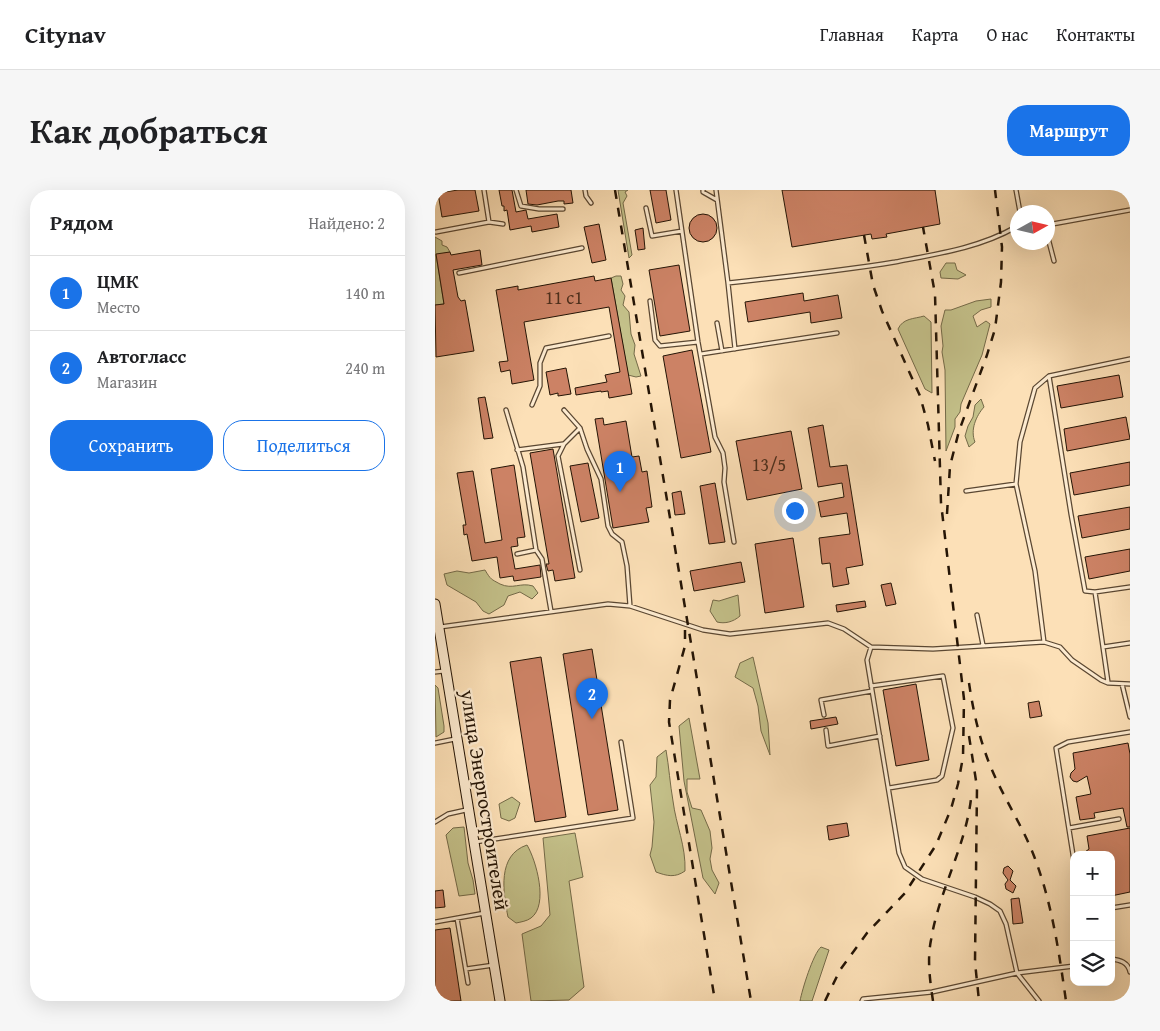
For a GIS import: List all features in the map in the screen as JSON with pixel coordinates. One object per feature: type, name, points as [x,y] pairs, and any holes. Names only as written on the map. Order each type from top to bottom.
[{"type":"main road","name":"улица Энергостроителей","points":[[435,604],[500,1001]]},
{"type":"lane","points":[[484,190],[489,222]]},
{"type":"lane","points":[[516,190],[521,206],[539,209],[563,209]]},
{"type":"lane","points":[[585,190],[586,196],[591,203]]},
{"type":"lane","points":[[676,190],[698,342],[715,437],[723,453],[724,482],[734,542]]},
{"type":"lane","points":[[703,190],[703,192],[717,200]]},
{"type":"lane","points":[[716,190],[735,349]]},
{"type":"lane","points":[[1016,190],[1019,205]]},
{"type":"lane","points":[[647,208],[652,236],[682,231]]},
{"type":"lane","points":[[1055,224],[1130,210]]},
{"type":"lane","points":[[436,232],[489,222],[503,224]]},
{"type":"lane","points":[[727,283],[798,276],[953,252],[1001,236],[1010,230]]},
{"type":"lane","points":[[459,272],[582,248]]},
{"type":"lane","points":[[1051,250],[1054,261]]},
{"type":"lane","points":[[651,301],[655,340],[660,346],[698,342]]},
{"type":"lane","points":[[717,322],[722,351]]},
{"type":"lane","points":[[701,354],[837,333]]},
{"type":"lane","points":[[532,405],[540,386],[540,363],[546,348],[609,336]]},
{"type":"lane","points":[[1044,642],[1035,571],[1015,484],[1020,442],[1035,388],[1049,376],[1130,359]]},
{"type":"lane","points":[[1049,376],[1085,591],[1095,592],[1130,587]]},
{"type":"lane","points":[[506,410],[523,467],[536,550],[542,559],[551,611]]},
{"type":"lane","points":[[563,410],[580,428],[587,449],[601,479],[608,526],[612,534],[622,542],[627,566],[630,606]]},
{"type":"lane","points":[[580,428],[564,444],[558,456],[580,570]]},
{"type":"lane","points":[[517,450],[564,444]]},
{"type":"lane","points":[[966,491],[1015,484]]},
{"type":"lane","points":[[517,554],[536,550]]},
{"type":"lane","points":[[1095,592],[1109,683]]},
{"type":"lane","points":[[437,623],[607,604],[630,606],[703,630],[730,634],[827,623],[844,629],[871,647],[933,648],[1044,642],[1060,647],[1072,660],[1101,680],[1109,683],[1130,684]]},
{"type":"lane","points":[[977,615],[983,645]]},
{"type":"lane","points":[[1103,646],[1130,643]]},
{"type":"lane","points":[[871,647],[867,660],[871,686],[899,853],[905,867],[922,879],[975,897],[1000,911],[1006,924],[1017,973],[1039,1001]]},
{"type":"lane","points":[[435,672],[446,670]]},
{"type":"lane","points":[[871,686],[943,676],[953,728],[942,776],[937,780],[889,788]]},
{"type":"lane","points":[[1122,684],[1130,717]]},
{"type":"lane","points":[[824,715],[821,700],[872,692]]},
{"type":"lane","points":[[826,730],[828,746],[880,736]]},
{"type":"lane","points":[[1072,851],[1056,748],[1068,742],[1130,732]]},
{"type":"lane","points":[[435,743],[458,738]]},
{"type":"lane","points":[[475,842],[633,818],[621,742]]},
{"type":"lane","points":[[435,822],[448,814],[469,809]]},
{"type":"lane","points":[[1069,828],[1119,819]]},
{"type":"lane","points":[[1115,907],[1130,905]]},
{"type":"lane","points":[[435,922],[486,913]]},
{"type":"lane","points":[[457,918],[468,983]]},
{"type":"lane","points":[[1115,959],[1121,960],[1129,967],[1130,972]]},
{"type":"lane","points":[[466,969],[494,964]]},
{"type":"lane","points":[[862,1001],[863,999],[932,992],[1017,973],[1070,966]]},
{"type":"shaded area","points":[[618,190],[628,190],[625,192],[627,196],[623,203],[632,255],[629,258]]},
{"type":"shaded area","points":[[435,237],[442,241],[442,245],[447,247],[450,252],[436,255],[444,304],[435,305]]},
{"type":"shaded area","points":[[946,263],[955,263],[957,270],[966,275],[958,279],[941,278],[940,272]]},
{"type":"shaded area","points":[[621,276],[623,284],[621,290],[625,296],[623,305],[629,312],[631,334],[635,345],[634,354],[641,376],[628,375],[611,278]]},
{"type":"shaded area","points":[[991,299],[991,307],[981,310],[973,316],[977,327],[986,321],[990,324],[982,355],[961,404],[960,412],[955,419],[955,427],[946,451],[945,370],[941,326],[945,310],[951,310],[976,301]]},
{"type":"shaded area","points":[[924,316],[931,322],[932,393],[925,389],[898,329],[906,321]]},
{"type":"shaded area","points":[[981,399],[984,407],[975,423],[973,433],[975,442],[969,447],[965,436],[973,417],[975,405]]},
{"type":"shaded area","points":[[485,570],[491,579],[500,584],[505,586],[533,586],[538,593],[532,599],[520,592],[508,596],[504,605],[489,614],[483,611],[476,602],[447,585],[444,574],[457,571],[469,573]]},
{"type":"shaded area","points":[[738,595],[740,616],[729,622],[717,622],[710,611],[713,600],[719,601]]},
{"type":"shaded area","points":[[753,657],[768,723],[770,755],[761,731],[758,706],[753,688],[735,677],[740,663]]},
{"type":"shaded area","points":[[435,685],[438,688],[444,726],[444,732],[436,737]]},
{"type":"shaded area","points":[[689,718],[700,779],[687,779],[687,792],[692,808],[701,810],[710,831],[712,848],[710,859],[712,870],[719,883],[715,894],[703,878],[684,781],[679,726]]},
{"type":"shaded area","points":[[666,750],[674,810],[685,862],[685,871],[674,875],[656,872],[650,855],[654,822],[650,785],[656,777],[657,757]]},
{"type":"shaded area","points":[[512,797],[520,803],[515,818],[509,821],[501,818],[499,804]]},
{"type":"shaded area","points":[[464,827],[468,863],[475,894],[459,896],[446,835],[453,828]]},
{"type":"shaded area","points":[[575,833],[583,877],[569,881],[584,987],[569,1000],[531,1001],[522,934],[541,926],[550,915],[543,838]]},
{"type":"shaded area","points":[[527,845],[537,871],[540,893],[539,903],[536,912],[531,918],[516,923],[508,917],[504,875],[511,857],[517,850]]},
{"type":"shaded area","points":[[821,947],[829,950],[812,1001],[800,1001],[811,964]]},
{"type":"building","points":[[475,190],[479,211],[442,217],[438,193]]},
{"type":"building","points":[[499,190],[512,190],[516,212],[526,210],[528,219],[557,214],[559,227],[532,232],[531,226],[510,230],[507,210],[504,211],[504,206],[502,206]]},
{"type":"building","points":[[526,190],[571,190],[573,203],[564,204],[564,201],[558,201],[537,205],[528,204]]},
{"type":"building","points":[[650,190],[666,190],[671,220],[656,223]]},
{"type":"building","points":[[782,190],[935,190],[940,224],[886,234],[887,237],[872,239],[871,234],[792,247]]},
{"type":"building","points":[[703,214],[713,218],[717,228],[713,238],[703,242],[693,238],[689,228],[693,218]]},
{"type":"building","points":[[599,224],[606,260],[592,263],[584,227]]},
{"type":"building","points":[[643,228],[645,249],[638,250],[635,230]]},
{"type":"building","points":[[480,250],[482,265],[453,270],[458,297],[461,301],[465,300],[474,351],[436,357],[435,305],[444,304],[436,254],[450,252],[451,255]]},
{"type":"building","points":[[679,265],[690,331],[660,336],[649,270]]},
{"type":"building","points":[[594,276],[595,281],[611,278],[632,394],[609,398],[608,391],[576,395],[575,388],[607,382],[605,375],[620,372],[609,307],[524,322],[534,380],[512,384],[510,370],[501,372],[499,362],[508,361],[496,290],[518,286],[518,290]]},
{"type":"building","points":[[803,293],[804,301],[838,295],[842,318],[811,323],[810,312],[748,322],[745,302]]},
{"type":"building","points":[[692,350],[711,452],[681,458],[663,356]]},
{"type":"building","points":[[566,368],[571,394],[558,396],[558,393],[550,395],[546,372]]},
{"type":"building","points":[[1119,375],[1123,397],[1061,408],[1057,386]]},
{"type":"building","points":[[485,397],[493,438],[484,439],[478,398]]},
{"type":"building","points":[[1126,417],[1130,439],[1067,451],[1064,429]]},
{"type":"building","points":[[603,418],[604,425],[626,421],[632,457],[639,456],[642,472],[647,471],[652,507],[646,508],[649,522],[613,528],[595,419]]},
{"type":"building","points":[[823,425],[830,467],[847,465],[863,565],[846,568],[849,584],[833,587],[830,563],[822,564],[819,538],[850,534],[847,513],[821,517],[818,502],[844,497],[842,483],[818,487],[808,428]]},
{"type":"building","points":[[791,431],[802,489],[747,500],[736,441]]},
{"type":"building","points":[[553,449],[575,578],[555,581],[553,570],[548,571],[546,564],[549,564],[530,453]]},
{"type":"building","points":[[1130,462],[1130,485],[1074,495],[1070,473]]},
{"type":"building","points":[[588,463],[599,518],[581,522],[570,466]]},
{"type":"building","points":[[514,465],[525,537],[517,538],[518,546],[511,547],[515,569],[540,565],[541,577],[514,581],[513,576],[500,578],[497,557],[472,561],[467,534],[464,535],[463,525],[466,525],[457,473],[473,471],[485,543],[502,540],[491,469]]},
{"type":"building","points":[[715,483],[725,542],[709,544],[700,486]]},
{"type":"building","points":[[681,491],[685,514],[675,515],[672,493]]},
{"type":"building","points":[[1130,507],[1130,529],[1082,538],[1078,516]]},
{"type":"building","points":[[793,538],[804,607],[765,613],[755,544]]},
{"type":"building","points":[[1130,549],[1130,571],[1089,579],[1085,557]]},
{"type":"building","points":[[741,562],[745,582],[694,591],[690,571]]},
{"type":"building","points":[[891,583],[896,604],[886,606],[881,585]]},
{"type":"building","points":[[865,601],[866,607],[837,612],[836,605]]},
{"type":"building","points":[[592,649],[618,810],[588,815],[563,654]]},
{"type":"building","points":[[541,657],[566,817],[535,822],[510,662]]},
{"type":"building","points":[[916,684],[929,760],[896,766],[883,690]]},
{"type":"building","points":[[1039,701],[1042,716],[1030,718],[1028,703]]},
{"type":"building","points":[[836,717],[838,724],[811,729],[810,721]]},
{"type":"building","points":[[1128,743],[1130,754],[1130,827],[1127,827],[1123,808],[1094,813],[1095,818],[1080,820],[1076,797],[1091,794],[1087,776],[1077,782],[1073,781],[1070,777],[1075,769],[1073,753]]},
{"type":"building","points":[[847,823],[849,836],[829,840],[827,826]]},
{"type":"building","points":[[1130,828],[1130,892],[1115,895],[1115,851],[1086,851],[1089,849],[1087,836]]},
{"type":"building","points":[[1008,866],[1013,871],[1010,880],[1016,886],[1013,893],[1006,889],[1005,884],[1008,880],[1003,873],[1004,868]]},
{"type":"building","points":[[443,890],[445,907],[435,908],[435,891]]},
{"type":"building","points":[[1019,898],[1023,923],[1013,924],[1011,899]]},
{"type":"building","points":[[450,928],[461,1001],[435,1001],[435,930]]},
{"type":"railway","points":[[615,190],[751,1001]]},
{"type":"railway","points":[[947,514],[950,466],[959,431],[995,329],[1001,282],[1002,247],[995,190]]},
{"type":"railway","points":[[825,1001],[840,970],[867,933],[905,893],[936,845],[951,809],[963,757],[964,699],[941,503],[935,294],[923,227]]},
{"type":"railway","points":[[864,235],[873,285],[882,311],[920,396],[935,461]]},
{"type":"railway","points":[[685,630],[685,646],[670,700],[669,722],[715,1001]]},
{"type":"railway","points":[[969,683],[976,721],[987,757],[997,781],[1026,837],[1046,892],[1061,964],[1066,1001]]},
{"type":"railway","points":[[969,736],[977,787],[975,962],[979,1001]]},
{"type":"railway","points":[[933,1001],[929,963],[931,940],[940,904],[963,835],[971,799]]},
{"type":"place","name":"ЦМК","points":[[620,492]]},
{"type":"place","name":"Автогласс","points":[[592,719]]}]
